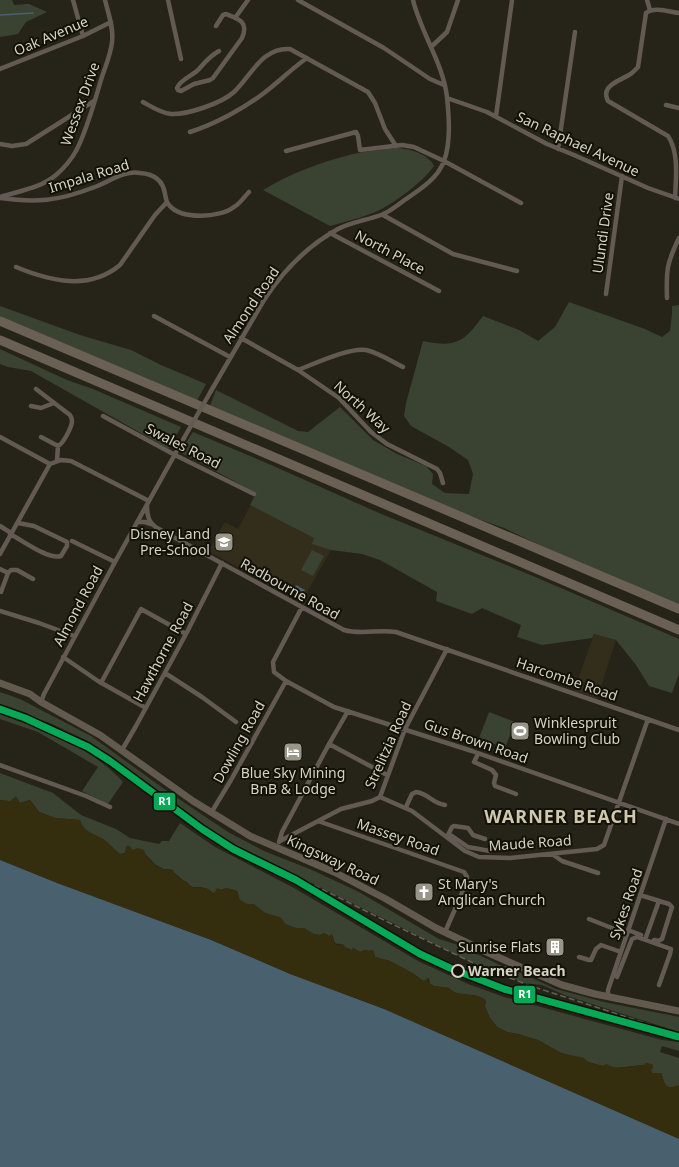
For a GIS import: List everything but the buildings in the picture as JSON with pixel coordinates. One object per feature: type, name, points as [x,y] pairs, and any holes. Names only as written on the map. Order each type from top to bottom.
[{"type":"highway","points":[[0,321],[679,609]]},
{"type":"highway","points":[[0,340],[679,630]]},
{"type":"main road","name":"Kingsway Road","points":[[0,683],[30,694],[41,702],[100,735],[211,813],[250,836],[277,849],[334,872],[445,932],[493,956],[556,983],[580,990],[679,1011]]},
{"type":"street","points":[[73,0],[83,36]]},
{"type":"street","name":"Wessex Drive","points":[[0,197],[33,188],[46,182],[56,175],[69,162],[75,153],[94,101],[112,42],[110,22],[105,0]]},
{"type":"street","points":[[168,0],[180,59]]},
{"type":"street","points":[[235,17],[248,0]]},
{"type":"street","points":[[298,0],[378,44],[430,78],[444,85]]},
{"type":"street","name":"Almond Road","points":[[41,702],[74,636],[137,522],[230,357],[270,290],[306,250],[330,233],[349,224],[383,215],[425,186],[438,172],[444,161],[447,149],[448,128],[447,98],[431,47],[416,12],[413,0]]},
{"type":"street","points":[[431,47],[448,32],[458,0]]},
{"type":"street","points":[[496,116],[512,0]]},
{"type":"street","points":[[647,0],[650,10]]},
{"type":"street","points":[[650,10],[679,13]]},
{"type":"street","points":[[650,10],[645,16],[638,67],[634,72],[613,83],[606,92],[606,97],[608,101],[668,136],[673,142],[677,159],[677,199]]},
{"type":"street","points":[[216,26],[224,14],[235,17],[243,23],[245,32],[216,75],[210,80],[194,84],[181,91],[178,90],[177,88],[179,84],[195,73],[207,59],[219,51]]},
{"type":"street","name":"Oak Avenue","points":[[0,69],[83,36],[110,22]]},
{"type":"street","points":[[558,149],[575,32]]},
{"type":"street","points":[[143,102],[165,113],[171,114],[185,112],[213,104],[231,95],[252,72],[261,59],[269,53],[290,49],[368,92],[385,129],[396,146]]},
{"type":"street","points":[[190,132],[212,124],[254,100],[307,58]]},
{"type":"street","name":"San Raphael Avenue","points":[[447,98],[473,106],[496,116],[547,144],[677,199]]},
{"type":"street","points":[[0,144],[12,146],[26,144],[94,101]]},
{"type":"street","points":[[666,104],[679,108]]},
{"type":"street","points":[[286,151],[354,132],[357,133],[360,150],[406,145],[414,147],[444,161],[520,203]]},
{"type":"street","name":"Impala Road","points":[[0,197],[33,201],[55,199],[93,188],[122,174],[138,172],[153,176],[160,180],[163,185],[166,202]]},
{"type":"street","name":"Ulundi Drive","points":[[606,294],[622,176]]},
{"type":"street","points":[[16,267],[39,276],[65,281],[82,282],[94,280],[113,271],[120,265],[155,215],[166,202],[170,207],[180,213],[190,215],[210,215],[233,208],[249,192]]},
{"type":"street","points":[[383,215],[453,254],[517,271]]},
{"type":"street","name":"North Place","points":[[330,233],[439,291]]},
{"type":"street","points":[[667,298],[666,278],[668,264],[679,238]]},
{"type":"street","points":[[154,316],[230,357]]},
{"type":"street","name":"North Way","points":[[241,338],[298,370],[339,398],[380,439],[401,452],[437,469],[440,472],[443,483]]},
{"type":"street","points":[[298,370],[347,352],[358,350],[373,352],[403,367]]},
{"type":"street","points":[[36,390],[70,415],[72,421],[63,442],[58,446],[57,460]]},
{"type":"street","points":[[31,406],[41,408],[54,403]]},
{"type":"street","name":"Swales Road","points":[[103,416],[175,455],[254,494]]},
{"type":"street","points":[[0,437],[50,464]]},
{"type":"street","points":[[41,437],[58,446]]},
{"type":"street","points":[[0,554],[50,464],[57,460],[71,461],[148,503],[148,517],[153,526]]},
{"type":"street","points":[[137,522],[145,522],[153,526]]},
{"type":"street","points":[[0,526],[48,554],[55,557],[61,556],[67,546],[67,542],[38,527],[18,523]]},
{"type":"street","name":"Radbourne Road","points":[[153,526],[344,630],[357,632],[396,632],[447,649]]},
{"type":"street","points":[[72,541],[115,562]]},
{"type":"street","name":"Hawthorne Road","points":[[122,750],[186,634],[222,563]]},
{"type":"street","points":[[0,569],[8,573]]},
{"type":"street","points":[[1,592],[8,573],[11,570],[17,570],[33,579]]},
{"type":"street","name":"Gus Brown Road","points":[[302,607],[275,658],[273,665],[276,675],[286,681],[334,707],[405,729],[679,824]]},
{"type":"street","points":[[101,683],[141,609],[186,634]]},
{"type":"street","points":[[0,611],[74,636]]},
{"type":"street","name":"Harcombe Road","points":[[447,649],[679,730]]},
{"type":"street","name":"Strelitzia Road","points":[[280,841],[342,809],[372,801],[380,796],[405,729],[447,649]]},
{"type":"street","points":[[63,657],[101,683],[146,708]]},
{"type":"street","points":[[165,673],[202,697],[236,722]]},
{"type":"street","name":"Dowling Road","points":[[211,813],[286,681]]},
{"type":"street","points":[[277,849],[282,832],[329,744],[348,712]]},
{"type":"street","points":[[619,802],[648,719]]},
{"type":"street","points":[[329,744],[387,775]]},
{"type":"street","points":[[478,754],[474,762],[495,771],[495,786],[516,794]]},
{"type":"street","points":[[0,765],[84,795],[110,807]]},
{"type":"street","points":[[406,807],[412,794],[416,792],[427,796],[436,803],[445,805]]},
{"type":"street","name":"Maude Road","points":[[380,796],[406,807],[428,821],[465,851],[478,857],[510,858],[602,848],[606,841],[619,802]]},
{"type":"street","name":"Sykes Road","points":[[608,996],[608,990],[621,949],[666,819]]},
{"type":"street","name":"Massey Road","points":[[318,821],[460,870],[466,875],[467,879],[445,932]]},
{"type":"street","points":[[485,839],[473,835],[468,828],[454,826],[452,827],[448,836],[468,847],[490,851]]},
{"type":"street","points":[[552,854],[562,860],[598,873]]},
{"type":"street","points":[[589,919],[660,941],[672,907],[640,895]]},
{"type":"street","points":[[646,937],[659,901]]},
{"type":"street","points":[[617,977],[632,940],[637,937],[671,949],[659,985]]},
{"type":"street","points":[[579,957],[592,960],[596,949],[601,945],[628,949]]},
{"type":"shaded area","points":[[257,493],[341,527],[331,550],[302,601],[208,551],[225,522],[238,529]]},
{"type":"shaded area","points":[[594,634],[616,640],[597,699],[574,691]]},
{"type":"green space","points":[[0,0],[12,0],[14,5],[29,4],[47,12],[26,22],[18,34],[0,37]]},
{"type":"green space","points":[[396,148],[418,152],[428,158],[434,166],[429,173],[414,187],[387,206],[370,214],[330,226],[263,190],[295,173],[341,157],[358,153]]},
{"type":"green space","points":[[569,302],[645,329],[662,337],[670,331],[672,306],[679,305],[679,605],[546,548],[504,528],[456,511],[210,406],[216,390],[298,431],[308,432],[340,407],[373,440],[397,454],[426,466],[433,474],[432,484],[445,493],[469,494],[473,474],[468,460],[449,447],[411,426],[404,416],[406,403],[423,341],[444,344],[458,341],[470,332],[483,316],[519,330],[538,341],[555,327]]},
{"type":"green space","points":[[0,306],[80,335],[131,350],[161,365],[206,384],[197,401],[0,317]]},
{"type":"green space","points":[[0,349],[67,380],[93,389],[181,427],[169,449],[31,371],[0,364]]},
{"type":"green space","points":[[193,432],[379,513],[533,576],[679,639],[679,674],[672,693],[649,686],[636,665],[616,640],[594,634],[592,638],[542,645],[517,637],[521,625],[482,608],[472,614],[436,601],[437,592],[380,560],[362,554],[331,550],[312,544],[314,538],[250,505],[256,493],[180,452]]},
{"type":"green space","points":[[312,550],[324,556],[313,576],[301,570]]},
{"type":"green space","points":[[0,692],[20,699],[91,736],[167,791],[228,832],[264,851],[312,870],[359,892],[439,939],[458,945],[504,967],[505,966],[556,989],[604,1002],[679,1017],[679,1032],[567,996],[542,985],[524,983],[469,961],[239,847],[211,830],[88,741],[50,723],[0,708]]},
{"type":"green space","points":[[489,712],[515,722],[505,748],[479,738]]},
{"type":"green space","points":[[0,714],[66,740],[82,749],[110,770],[123,782],[108,804],[82,791],[98,767],[38,732],[0,719]]},
{"type":"green space","points":[[0,773],[53,793],[81,815],[116,829],[130,838],[159,844],[162,841],[169,841],[180,823],[215,847],[294,888],[418,961],[468,984],[504,997],[662,1040],[679,1042],[679,1051],[662,1046],[660,1052],[679,1058],[679,1086],[670,1088],[667,1087],[661,1073],[652,1073],[651,1070],[644,1065],[615,1068],[603,1066],[561,1053],[538,1040],[507,1032],[497,1027],[490,1018],[485,1007],[486,1001],[482,998],[457,993],[449,988],[434,986],[430,984],[429,978],[422,980],[390,961],[375,957],[373,950],[365,950],[360,952],[353,948],[352,950],[344,947],[344,945],[336,944],[333,936],[329,936],[324,933],[320,935],[313,934],[304,928],[296,928],[285,924],[282,919],[265,913],[257,907],[244,903],[240,900],[237,891],[226,888],[213,893],[206,888],[191,886],[170,869],[164,869],[156,865],[145,854],[132,850],[127,846],[125,853],[120,854],[103,839],[86,830],[81,824],[80,820],[55,818],[39,812],[30,800],[20,803],[0,800]]},
{"type":"sand","points":[[16,796],[20,803],[30,800],[39,812],[55,818],[80,820],[81,824],[86,830],[103,839],[120,854],[125,853],[126,846],[130,846],[132,850],[138,848],[144,850],[154,864],[163,869],[173,870],[179,878],[187,882],[192,887],[205,888],[213,893],[217,888],[222,890],[233,890],[238,893],[240,900],[247,904],[254,904],[265,913],[280,917],[285,924],[296,928],[304,928],[314,934],[320,935],[324,933],[329,936],[332,934],[334,943],[337,945],[342,944],[349,950],[352,950],[353,948],[360,952],[365,950],[373,950],[375,957],[390,961],[422,980],[426,980],[427,977],[430,984],[434,986],[449,988],[452,991],[481,997],[485,999],[485,1007],[490,1018],[497,1027],[507,1032],[538,1040],[561,1053],[584,1058],[588,1062],[602,1066],[607,1064],[614,1067],[624,1068],[644,1065],[646,1063],[652,1064],[652,1073],[661,1073],[665,1085],[670,1087],[679,1086],[679,1139],[384,1009],[290,974],[211,940],[57,883],[0,860],[0,800],[10,801]]},
{"type":"water","points":[[296,585],[305,590],[302,597],[293,591]]},
{"type":"water","points":[[0,860],[57,883],[211,940],[290,974],[384,1009],[679,1139],[679,1167],[0,1167]]},
{"type":"waterway","points":[[0,15],[33,13]]},
{"type":"railway","points":[[11,712],[77,737],[98,749],[203,827],[237,847],[394,925],[486,969],[531,986],[679,1034]]},
{"type":"transit line","name":"R1","points":[[0,709],[25,718],[88,747],[110,761],[202,829],[233,849],[296,880],[420,954],[450,968],[504,989],[679,1037]]},
{"type":"place","name":"Disney Land Pre-School","points":[[224,542]]},
{"type":"place","name":"Winklespruit Bowling Club","points":[[520,731]]},
{"type":"place","name":"Blue Sky Mining BnB & Lodge","points":[[293,752]]},
{"type":"place","name":"St Mary's Anglican Church","points":[[424,892]]},
{"type":"place","name":"Sunrise Flats","points":[[555,947]]},
{"type":"place","name":"Warner Beach","points":[[458,971]]},
{"type":"district","name":"WARNER BEACH","points":[[561,817]]}]
